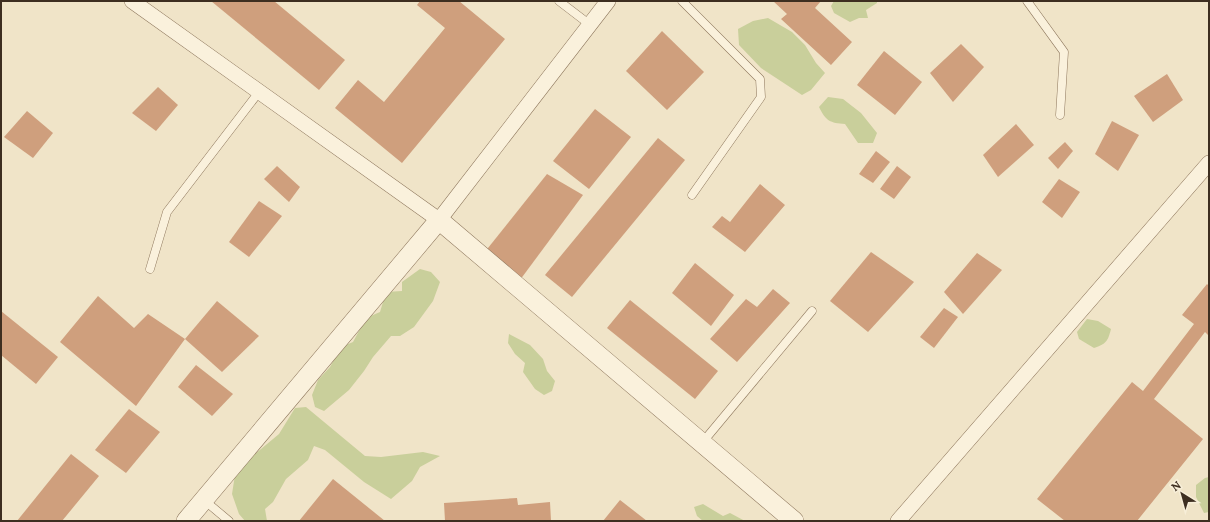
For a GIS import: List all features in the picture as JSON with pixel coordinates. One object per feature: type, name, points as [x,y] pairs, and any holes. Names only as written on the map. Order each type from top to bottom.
[{"type":"street","points":[[132,1],[439,220],[794,521]]},
{"type":"street","points":[[186,521],[439,220],[608,1]]},
{"type":"street","points":[[898,521],[1209,163]]},
{"type":"lane","points":[[559,1],[590,24]]},
{"type":"lane","points":[[682,1],[760,79],[761,97],[692,195]]},
{"type":"lane","points":[[1027,1],[1064,52],[1060,115]]},
{"type":"lane","points":[[150,269],[167,212],[259,92]]},
{"type":"lane","points":[[702,443],[812,311]]},
{"type":"lane","points":[[204,500],[229,521]]},
{"type":"green space","points":[[834,1],[877,1],[877,3],[866,10],[868,18],[859,18],[850,22],[834,13],[831,6]]},
{"type":"green space","points":[[768,18],[792,32],[805,45],[816,63],[825,73],[811,90],[802,95],[761,68],[739,45],[738,29],[753,21]]},
{"type":"green space","points":[[828,97],[843,99],[861,113],[877,133],[873,143],[858,143],[845,124],[832,122],[826,118],[819,107]]},
{"type":"green space","points":[[420,269],[431,272],[440,282],[433,301],[414,327],[400,336],[391,336],[373,357],[349,390],[324,411],[315,407],[312,395],[318,380],[330,367],[341,347],[353,342],[366,318],[380,312],[386,292],[402,291],[402,282]]},
{"type":"green space","points":[[1087,319],[1098,321],[1111,329],[1106,342],[1094,348],[1079,339],[1077,332]]},
{"type":"green space","points":[[509,334],[530,345],[543,359],[547,371],[555,381],[552,391],[544,395],[535,389],[523,372],[525,363],[515,354],[508,343]]},
{"type":"green space","points":[[306,407],[365,456],[381,457],[423,452],[440,456],[420,467],[412,481],[391,499],[364,482],[325,450],[314,446],[308,460],[286,479],[273,502],[265,509],[267,521],[245,521],[239,514],[232,494],[235,475],[255,454],[279,434],[295,408]]},
{"type":"green space","points":[[1209,477],[1209,512],[1204,513],[1196,497],[1196,485],[1205,478]]},
{"type":"green space","points":[[703,504],[723,516],[730,513],[745,521],[703,521],[697,516],[694,507]]},
{"type":"building","points":[[211,1],[274,1],[345,60],[319,90]]},
{"type":"building","points":[[420,1],[459,1],[505,39],[402,163],[335,108],[358,80],[384,102],[445,28],[417,5]]},
{"type":"building","points":[[773,1],[821,1],[815,8],[852,42],[831,65],[781,19],[787,14]]},
{"type":"building","points":[[662,31],[704,72],[667,110],[626,71]]},
{"type":"building","points":[[961,44],[984,67],[953,102],[930,73]]},
{"type":"building","points":[[884,51],[922,82],[895,115],[857,85]]},
{"type":"building","points":[[1167,74],[1183,100],[1153,122],[1134,96]]},
{"type":"building","points":[[158,87],[178,105],[156,131],[132,113]]},
{"type":"building","points":[[595,109],[631,137],[589,189],[553,161]]},
{"type":"building","points":[[27,111],[53,133],[33,158],[4,137]]},
{"type":"building","points":[[1112,121],[1139,135],[1118,171],[1095,154]]},
{"type":"building","points":[[1016,124],[1034,145],[998,177],[983,155]]},
{"type":"building","points":[[658,138],[685,160],[572,297],[545,275]]},
{"type":"building","points":[[1065,142],[1073,151],[1058,169],[1048,158]]},
{"type":"building","points":[[876,151],[890,162],[873,183],[859,174]]},
{"type":"building","points":[[277,166],[300,187],[289,202],[264,179]]},
{"type":"building","points":[[897,166],[911,177],[894,199],[880,189]]},
{"type":"building","points":[[547,174],[583,195],[520,280],[484,253]]},
{"type":"building","points":[[1059,179],[1080,192],[1062,218],[1042,202]]},
{"type":"building","points":[[760,184],[785,205],[745,252],[712,227],[722,216],[730,222]]},
{"type":"building","points":[[259,201],[282,216],[249,257],[229,242]]},
{"type":"building","points":[[871,252],[914,282],[868,332],[830,301]]},
{"type":"building","points":[[977,253],[1002,270],[963,314],[944,292]]},
{"type":"building","points":[[695,263],[734,295],[711,326],[672,293]]},
{"type":"building","points":[[1207,284],[1209,286],[1209,336],[1205,332],[1154,399],[1203,439],[1137,521],[1065,521],[1037,499],[1132,382],[1143,391],[1194,324],[1182,315]]},
{"type":"building","points":[[773,289],[790,303],[737,362],[710,339],[746,299],[757,307]]},
{"type":"building","points":[[98,296],[134,328],[148,314],[185,339],[136,406],[60,342]]},
{"type":"building","points":[[630,300],[718,371],[695,399],[607,328]]},
{"type":"building","points":[[217,301],[259,336],[222,372],[185,339]]},
{"type":"building","points":[[944,308],[958,317],[934,348],[920,337]]},
{"type":"building","points":[[1,311],[58,357],[36,384],[1,355]]},
{"type":"building","points":[[196,365],[233,394],[212,416],[178,387]]},
{"type":"building","points":[[129,409],[160,432],[126,473],[95,450]]},
{"type":"building","points":[[71,454],[99,476],[62,521],[17,521]]},
{"type":"building","points":[[333,479],[385,521],[299,521]]},
{"type":"building","points":[[517,498],[518,505],[550,502],[551,521],[445,521],[444,503]]},
{"type":"building","points":[[620,500],[647,521],[603,521]]}]
